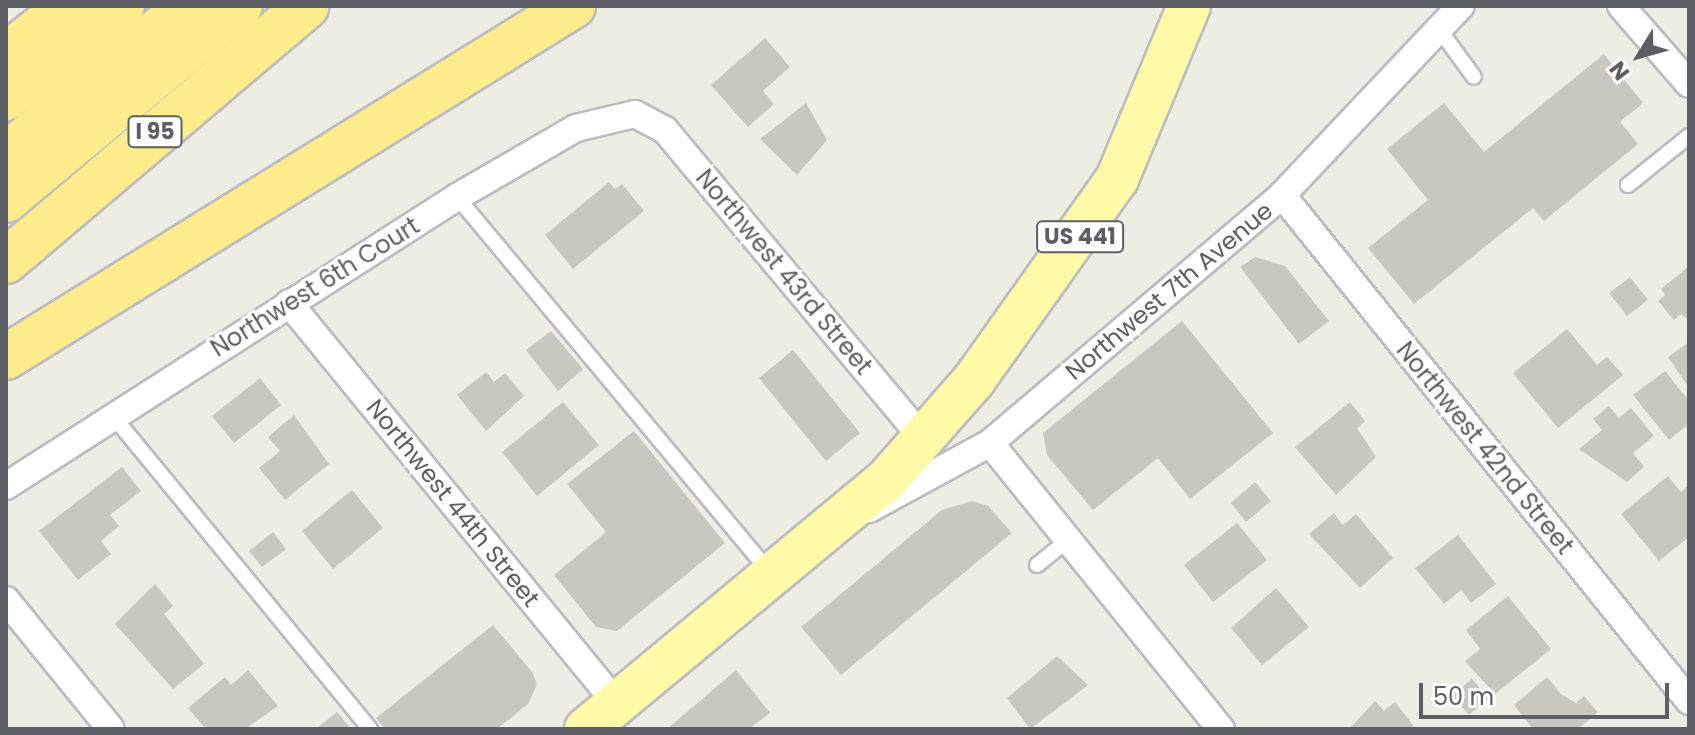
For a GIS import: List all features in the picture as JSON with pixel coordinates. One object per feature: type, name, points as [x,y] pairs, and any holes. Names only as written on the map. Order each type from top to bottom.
[{"type":"highway","points":[[6,19],[22,6]]},
{"type":"highway","points":[[6,55],[69,6]]},
{"type":"highway","points":[[6,98],[122,6]]},
{"type":"highway","points":[[6,155],[188,6]]},
{"type":"highway","points":[[6,200],[240,6]]},
{"type":"highway","name":"I 95","points":[[6,261],[307,6]]},
{"type":"highway","points":[[289,176],[344,123],[520,6]]},
{"type":"highway","points":[[6,357],[289,176],[573,6]]},
{"type":"main road","name":"Northwest 7th Avenue","points":[[601,716],[837,524],[924,440],[1018,323],[1117,179],[1189,6]]},
{"type":"street","name":"Northwest 7th Avenue","points":[[837,524],[919,487],[990,443],[1282,195],[1461,6]]},
{"type":"street","points":[[1621,6],[1689,84]]},
{"type":"street","name":"Northwest 43rd Street","points":[[635,114],[665,130],[924,440]]},
{"type":"street","name":"Northwest 6th Court","points":[[6,486],[457,197],[576,128],[635,114]]},
{"type":"street","name":"Northwest 42nd Street","points":[[1282,195],[1689,701]]},
{"type":"street","name":"Northwest 44th Street","points":[[289,303],[601,716]]},
{"type":"street","points":[[990,443],[1221,729]]},
{"type":"street","points":[[6,600],[111,729]]},
{"type":"lane","points":[[1439,29],[1474,77]]},
{"type":"lane","points":[[1628,185],[1689,136]]},
{"type":"lane","points":[[457,197],[773,575]]},
{"type":"lane","points":[[113,416],[370,729]]},
{"type":"lane","points":[[1037,565],[1068,540]]},
{"type":"building","points":[[765,38],[790,67],[763,91],[774,104],[748,127],[711,85]]},
{"type":"building","points":[[1604,54],[1643,103],[1620,122],[1638,144],[1544,221],[1533,208],[1414,304],[1368,248],[1428,200],[1387,149],[1444,103],[1484,152]]},
{"type":"building","points":[[806,103],[827,140],[797,175],[760,139]]},
{"type":"building","points":[[609,182],[615,189],[622,184],[644,211],[573,269],[545,235]]},
{"type":"building","points":[[1255,257],[1285,266],[1329,321],[1299,344],[1240,267]]},
{"type":"building","points":[[1689,266],[1689,320],[1681,314],[1674,320],[1658,301],[1665,295],[1661,289]]},
{"type":"building","points":[[1630,277],[1648,300],[1627,316],[1609,293]]},
{"type":"building","points":[[1182,321],[1273,433],[1190,499],[1158,458],[1093,510],[1047,455],[1043,433]]},
{"type":"building","points":[[1567,329],[1597,365],[1607,357],[1623,375],[1558,428],[1513,373]]},
{"type":"building","points":[[551,331],[583,369],[558,391],[526,350]]},
{"type":"building","points":[[1689,342],[1689,388],[1668,357]]},
{"type":"building","points":[[793,350],[860,433],[826,461],[759,378]]},
{"type":"building","points":[[1665,371],[1689,401],[1689,424],[1669,440],[1633,395]]},
{"type":"building","points":[[486,372],[494,382],[505,373],[524,396],[486,431],[457,395]]},
{"type":"building","points":[[260,378],[281,405],[234,443],[212,416]]},
{"type":"building","points":[[563,402],[599,445],[537,496],[502,452]]},
{"type":"building","points":[[1350,402],[1365,421],[1357,428],[1376,457],[1336,495],[1295,447]]},
{"type":"building","points":[[1609,406],[1619,418],[1631,408],[1654,436],[1633,453],[1644,467],[1627,482],[1579,449],[1602,430],[1593,419]]},
{"type":"building","points":[[294,415],[329,464],[285,500],[259,468],[280,451],[268,437]]},
{"type":"building","points":[[634,431],[725,543],[617,631],[596,627],[554,575],[606,532],[567,484]]},
{"type":"building","points":[[122,467],[141,491],[110,515],[119,526],[101,541],[111,554],[78,580],[39,531]]},
{"type":"building","points":[[1668,476],[1681,492],[1689,485],[1689,537],[1659,561],[1621,514]]},
{"type":"building","points":[[1255,482],[1271,501],[1246,522],[1231,503]]},
{"type":"building","points":[[352,490],[383,528],[333,569],[302,531]]},
{"type":"building","points":[[972,501],[988,506],[1012,533],[841,675],[801,627],[942,510]]},
{"type":"building","points":[[1334,513],[1343,525],[1356,514],[1393,558],[1360,588],[1309,534]]},
{"type":"building","points":[[1237,523],[1267,560],[1213,602],[1184,565]]},
{"type":"building","points":[[273,532],[286,549],[262,567],[249,551]]},
{"type":"building","points":[[1458,535],[1496,584],[1471,603],[1461,590],[1444,604],[1415,568]]},
{"type":"building","points":[[155,584],[173,606],[164,614],[204,664],[173,689],[115,624]]},
{"type":"building","points":[[1276,588],[1309,627],[1262,665],[1231,628]]},
{"type":"building","points":[[1508,596],[1551,649],[1495,694],[1465,661],[1480,649],[1466,630]]},
{"type":"building","points":[[493,625],[532,672],[537,684],[528,704],[497,729],[385,729],[376,718]]},
{"type":"building","points":[[1057,656],[1088,685],[1030,729],[1007,698]]},
{"type":"building","points":[[248,670],[278,706],[245,729],[206,729],[188,708],[225,677],[231,685]]},
{"type":"building","points":[[736,670],[770,713],[749,729],[667,729]]},
{"type":"building","points":[[1547,677],[1561,694],[1576,703],[1584,696],[1598,712],[1578,729],[1533,729],[1514,705]]},
{"type":"building","points":[[1472,679],[1489,699],[1469,715],[1452,695]]},
{"type":"building","points":[[1375,701],[1384,711],[1395,702],[1416,729],[1349,729]]},
{"type":"building","points":[[337,712],[351,729],[316,729]]}]
